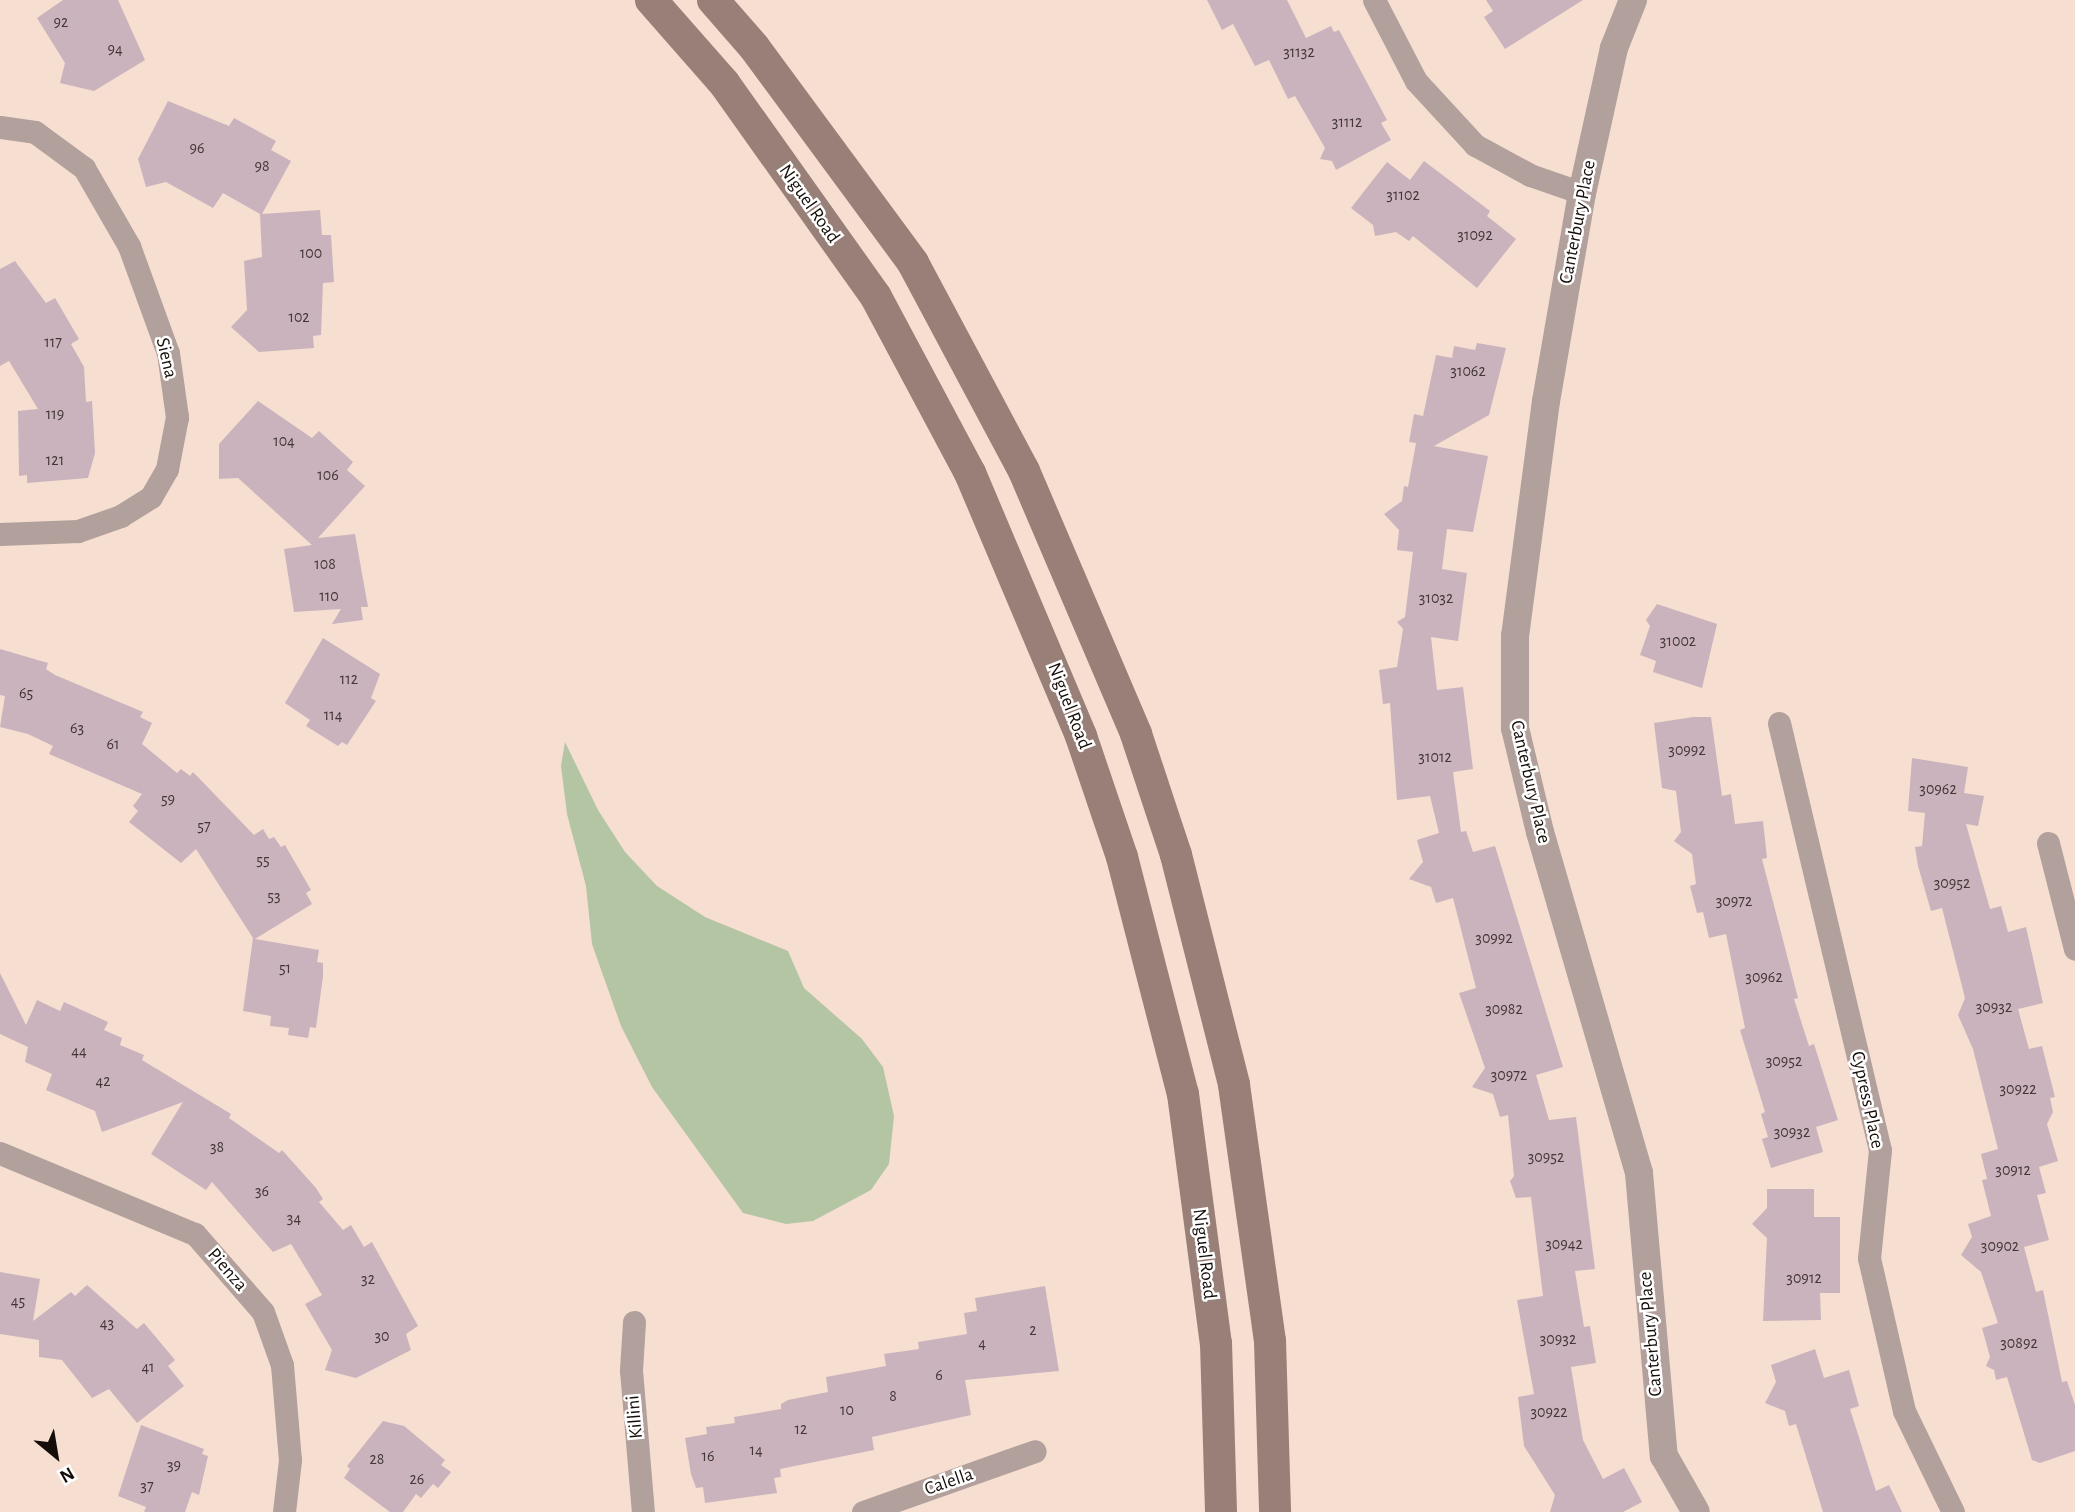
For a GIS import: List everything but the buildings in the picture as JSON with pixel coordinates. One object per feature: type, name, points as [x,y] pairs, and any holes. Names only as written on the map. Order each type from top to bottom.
[{"type":"main road","name":"Niguel Road","points":[[651,0],[724,83],[876,297],[970,473],[1082,736],[1122,857],[1183,1094],[1216,1343],[1221,1512]]},
{"type":"main road","points":[[713,0],[754,47],[913,263],[1024,471],[1136,734],[1176,855],[1234,1085],[1270,1341],[1275,1512]]},
{"type":"street","points":[[1374,0],[1416,81],[1475,145],[1530,176],[1582,193]]},
{"type":"street","name":"Canterbury Place","points":[[1633,0],[1614,48],[1582,193],[1546,401],[1515,636],[1515,728],[1540,832],[1639,1173],[1664,1456],[1696,1512]]},
{"type":"street","name":"Siena","points":[[0,127],[35,132],[84,168],[129,246],[168,353],[177,417],[167,469],[150,497],[141,503],[121,516],[78,531],[0,534]]},
{"type":"street","name":"Cypress Place","points":[[1779,723],[1880,1150],[1869,1258],[1904,1411],[1953,1512]]},
{"type":"street","points":[[2048,843],[2075,949]]},
{"type":"street","name":"Pienza","points":[[0,1153],[195,1234],[264,1312],[282,1365],[289,1460],[284,1512]]},
{"type":"street","name":"Killini","points":[[634,1322],[631,1370],[643,1512]]},
{"type":"street","name":"Calella","points":[[863,1512],[1035,1451]]},
{"type":"green space","points":[[565,742],[598,810],[625,852],[657,886],[705,917],[788,951],[804,988],[862,1039],[883,1067],[894,1116],[889,1164],[871,1190],[813,1221],[786,1224],[743,1213],[652,1087],[621,1026],[592,944],[586,886],[567,814],[561,766]]}]
